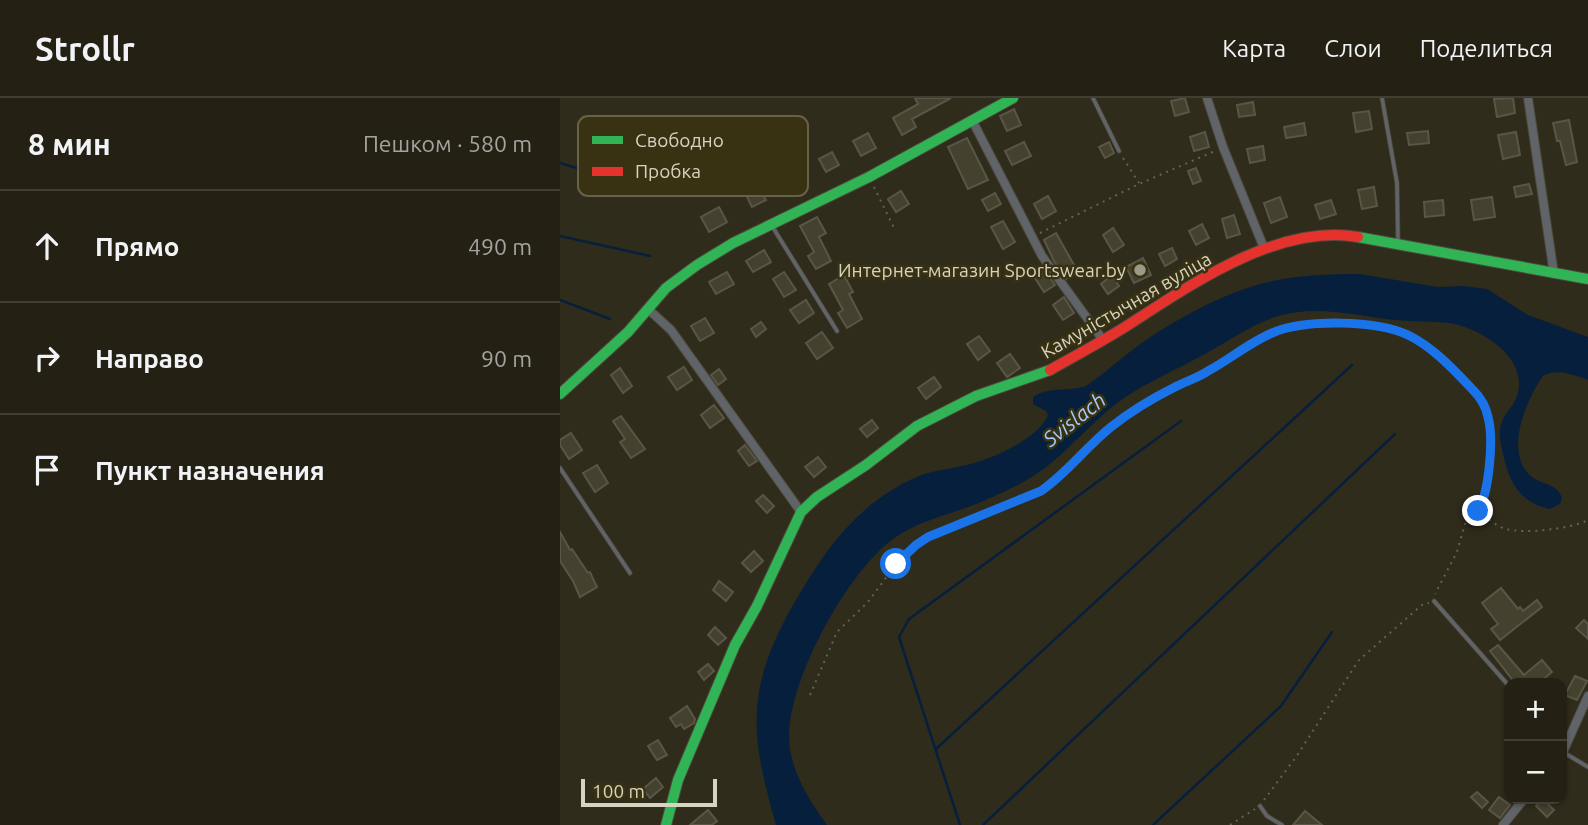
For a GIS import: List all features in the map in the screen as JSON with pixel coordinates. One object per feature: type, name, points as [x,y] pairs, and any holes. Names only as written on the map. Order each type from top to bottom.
[{"type":"street","points":[[560,394],[628,332],[666,288],[697,265],[733,243],[869,177],[1013,98]]},
{"type":"street","points":[[1207,98],[1223,148],[1264,248]]},
{"type":"street","points":[[1528,98],[1554,274]]},
{"type":"street","points":[[972,120],[1042,256],[1103,340]]},
{"type":"street","name":"Камуністычная вуліца","points":[[666,825],[678,780],[716,687],[801,512],[825,491],[917,426],[976,396],[1043,374],[1187,288],[1264,248],[1304,238],[1350,236],[1588,279]]},
{"type":"street","points":[[648,309],[671,330],[801,512]]},
{"type":"street","points":[[1566,741],[1588,696]]},
{"type":"street","points":[[1503,825],[1520,804]]},
{"type":"lane","points":[[1093,98],[1119,151]]},
{"type":"lane","points":[[1382,98],[1396,183],[1398,244]]},
{"type":"lane","points":[[771,224],[837,331]]},
{"type":"lane","points":[[560,468],[630,573]]},
{"type":"lane","points":[[1434,601],[1504,680]]},
{"type":"lane","points":[[1567,751],[1588,767]]},
{"type":"lane","points":[[1260,806],[1267,816],[1282,825]]},
{"type":"path","points":[[1032,237],[1139,184],[1223,148]]},
{"type":"path","points":[[1119,151],[1139,184]]},
{"type":"path","points":[[869,177],[894,228]]},
{"type":"path","points":[[810,695],[837,632],[868,603],[896,564],[916,545],[968,519],[1041,491],[1055,482],[1094,442],[1133,411],[1210,371],[1259,340],[1290,327],[1319,322],[1397,331],[1421,343],[1467,384],[1483,404],[1490,423],[1485,495],[1478,511],[1465,524],[1457,552],[1438,584],[1434,601],[1423,604],[1359,660],[1296,757],[1260,806],[1230,825]]},
{"type":"path","points":[[1478,511],[1498,526],[1512,530],[1560,528],[1588,520]]},
{"type":"water","name":"Svislach","points":[[1360,274],[1438,287],[1487,289],[1528,315],[1588,337],[1588,380],[1560,372],[1543,376],[1524,412],[1520,427],[1519,455],[1523,467],[1536,480],[1554,487],[1560,493],[1560,504],[1550,509],[1531,502],[1518,490],[1509,474],[1500,428],[1502,420],[1517,398],[1519,380],[1508,356],[1487,338],[1449,323],[1395,320],[1338,312],[1296,312],[1271,318],[1122,399],[1054,461],[1028,479],[981,502],[911,528],[875,555],[837,605],[820,635],[796,696],[790,725],[790,749],[795,769],[809,798],[827,825],[776,825],[757,739],[761,682],[769,655],[793,605],[830,547],[860,514],[896,487],[917,477],[983,460],[1016,445],[1036,431],[1048,415],[1033,404],[1033,397],[1046,391],[1086,386],[1146,340],[1205,306],[1268,282],[1314,275]]},
{"type":"building","points":[[915,98],[951,98],[912,119],[916,127],[902,135],[893,118],[918,104]]},
{"type":"building","points":[[1185,98],[1189,112],[1175,116],[1171,101]]},
{"type":"building","points":[[1513,98],[1515,113],[1497,117],[1494,99]]},
{"type":"building","points":[[1253,102],[1255,115],[1239,117],[1237,105]]},
{"type":"building","points":[[1014,109],[1021,125],[1007,131],[1000,116]]},
{"type":"building","points":[[1369,111],[1372,129],[1356,132],[1353,113]]},
{"type":"building","points":[[1569,120],[1577,162],[1566,165],[1553,123]]},
{"type":"building","points":[[1304,123],[1306,135],[1286,138],[1284,127]]},
{"type":"building","points":[[1428,131],[1429,143],[1409,145],[1407,133]]},
{"type":"building","points":[[1205,132],[1209,147],[1194,151],[1190,137]]},
{"type":"building","points":[[1516,132],[1520,155],[1503,159],[1498,135]]},
{"type":"building","points":[[868,133],[876,148],[861,156],[853,141]]},
{"type":"building","points":[[967,138],[988,180],[968,189],[948,147]]},
{"type":"building","points":[[1024,142],[1031,156],[1012,165],[1005,151]]},
{"type":"building","points":[[1109,142],[1114,153],[1105,158],[1099,147]]},
{"type":"building","points":[[1263,146],[1265,160],[1250,163],[1247,149]]},
{"type":"building","points":[[832,152],[839,165],[826,172],[819,159]]},
{"type":"building","points":[[1196,168],[1201,181],[1193,184],[1188,171]]},
{"type":"building","points":[[1529,184],[1532,194],[1516,197],[1514,187]]},
{"type":"building","points":[[1374,187],[1377,206],[1362,209],[1358,190]]},
{"type":"building","points":[[901,191],[909,204],[896,212],[888,199]]},
{"type":"building","points":[[995,193],[1001,204],[988,211],[982,200]]},
{"type":"building","points":[[746,196],[764,196],[766,200],[752,207]]},
{"type":"building","points":[[1048,196],[1056,211],[1042,219],[1034,204]]},
{"type":"building","points":[[1280,197],[1287,217],[1271,223],[1264,203]]},
{"type":"building","points":[[1492,197],[1495,217],[1474,220],[1471,200]]},
{"type":"building","points":[[1331,200],[1336,214],[1320,219],[1315,205]]},
{"type":"building","points":[[1443,200],[1444,215],[1425,217],[1424,202]]},
{"type":"building","points":[[719,207],[727,222],[709,232],[701,217]]},
{"type":"building","points":[[1234,215],[1240,234],[1227,238],[1222,219]]},
{"type":"building","points":[[817,217],[826,233],[819,237],[831,261],[816,269],[808,256],[814,252],[800,226]]},
{"type":"building","points":[[1003,221],[1015,242],[1003,249],[991,227]]},
{"type":"building","points":[[1202,224],[1209,238],[1196,245],[1189,231]]},
{"type":"building","points":[[1113,228],[1124,245],[1113,252],[1103,235]]},
{"type":"building","points":[[1056,233],[1078,272],[1066,279],[1044,240]]},
{"type":"building","points":[[1172,248],[1177,259],[1165,266],[1159,254]]},
{"type":"building","points":[[764,250],[771,262],[753,272],[746,261]]},
{"type":"building","points":[[1143,258],[1151,275],[1134,283],[1126,267]]},
{"type":"building","points":[[1043,268],[1055,285],[1044,292],[1033,275]]},
{"type":"building","points":[[727,272],[734,284],[716,294],[709,282]]},
{"type":"building","points":[[784,272],[796,290],[784,297],[773,279]]},
{"type":"building","points":[[844,275],[853,292],[849,294],[862,319],[847,328],[838,313],[843,310],[829,284]]},
{"type":"building","points":[[1112,275],[1119,286],[1108,294],[1101,284]]},
{"type":"building","points":[[1064,297],[1074,313],[1063,320],[1053,305]]},
{"type":"building","points":[[806,300],[814,313],[799,323],[790,310]]},
{"type":"building","points":[[705,318],[714,333],[700,341],[691,326]]},
{"type":"building","points":[[761,322],[766,329],[756,337],[751,329]]},
{"type":"building","points":[[822,332],[833,348],[817,359],[806,343]]},
{"type":"building","points":[[979,336],[990,351],[978,360],[967,344]]},
{"type":"building","points":[[1010,354],[1020,368],[1007,377],[997,363]]},
{"type":"building","points":[[684,367],[692,380],[677,390],[668,377]]},
{"type":"building","points":[[620,368],[632,386],[623,393],[611,375]]},
{"type":"building","points":[[719,369],[726,379],[718,385],[711,375]]},
{"type":"building","points":[[934,377],[941,387],[926,399],[918,388]]},
{"type":"building","points":[[714,405],[724,418],[710,428],[701,415]]},
{"type":"building","points":[[621,416],[645,449],[631,458],[620,442],[625,439],[613,421]]},
{"type":"building","points":[[872,420],[878,428],[867,437],[860,429]]},
{"type":"building","points":[[571,433],[582,450],[569,459],[560,445],[560,440]]},
{"type":"building","points":[[745,445],[757,461],[749,466],[738,451]]},
{"type":"building","points":[[818,457],[826,467],[814,477],[805,467]]},
{"type":"building","points":[[597,465],[608,483],[595,492],[583,473]]},
{"type":"building","points":[[763,495],[774,506],[767,513],[756,501]]},
{"type":"building","points":[[560,532],[570,550],[572,549],[588,573],[590,572],[597,587],[580,597],[560,561]]},
{"type":"building","points":[[754,551],[763,561],[751,572],[742,563]]},
{"type":"building","points":[[719,581],[733,592],[726,601],[713,590]]},
{"type":"building","points":[[1501,588],[1518,609],[1520,607],[1523,611],[1537,600],[1542,607],[1500,640],[1491,629],[1498,624],[1482,603]]},
{"type":"building","points":[[1584,620],[1588,624],[1588,639],[1576,628]]},
{"type":"building","points":[[715,627],[726,638],[718,645],[708,635]]},
{"type":"building","points":[[1498,645],[1524,675],[1542,660],[1552,672],[1545,678],[1511,678],[1490,651]]},
{"type":"building","points":[[708,664],[714,671],[704,680],[698,672]]},
{"type":"building","points":[[1575,676],[1587,681],[1577,700],[1567,696]]},
{"type":"building","points":[[687,706],[695,719],[694,723],[684,729],[681,724],[676,727],[670,718]]},
{"type":"building","points":[[658,740],[667,755],[657,760],[648,746]]},
{"type":"building","points":[[656,778],[663,787],[650,798],[643,789]]},
{"type":"building","points":[[1477,792],[1488,802],[1482,808],[1471,797]]},
{"type":"building","points":[[1499,797],[1504,804],[1510,805],[1500,818],[1489,810]]},
{"type":"building","points":[[1548,804],[1554,810],[1547,817],[1536,806]]},
{"type":"building","points":[[708,810],[717,821],[712,825],[690,825]]},
{"type":"building","points":[[1305,811],[1322,825],[1293,825]]},
{"type":"waterway","points":[[560,163],[578,168]]},
{"type":"waterway","points":[[560,236],[650,256]]},
{"type":"waterway","points":[[560,300],[610,319]]},
{"type":"waterway","points":[[936,749],[1352,365]]},
{"type":"waterway","points":[[960,825],[899,637],[909,619],[1181,421]]},
{"type":"waterway","points":[[983,825],[1395,434]]},
{"type":"waterway","points":[[1153,825],[1281,706],[1332,632]]},
{"type":"traffic: fast","points":[[560,394],[628,332],[666,288],[697,265],[733,243],[869,177],[1013,98]]},
{"type":"traffic: fast","points":[[1358,237],[1588,279]]},
{"type":"traffic: fast","points":[[666,825],[678,780],[735,645],[757,606],[801,512],[817,497],[866,465],[917,426],[976,396],[1050,370]]},
{"type":"traffic: jam","points":[[1050,370],[1235,261],[1296,239],[1327,235],[1358,237]]},
{"type":"place","name":"Интернет-магазин Sportswear.by","points":[[1140,270]]},
{"type":"route","points":[[896,564],[928,537],[1041,491],[1055,482],[1112,426],[1156,397],[1210,371],[1242,349],[1274,332],[1319,322],[1397,331],[1409,336],[1432,351],[1476,393],[1490,423],[1485,495],[1478,511]]}]
